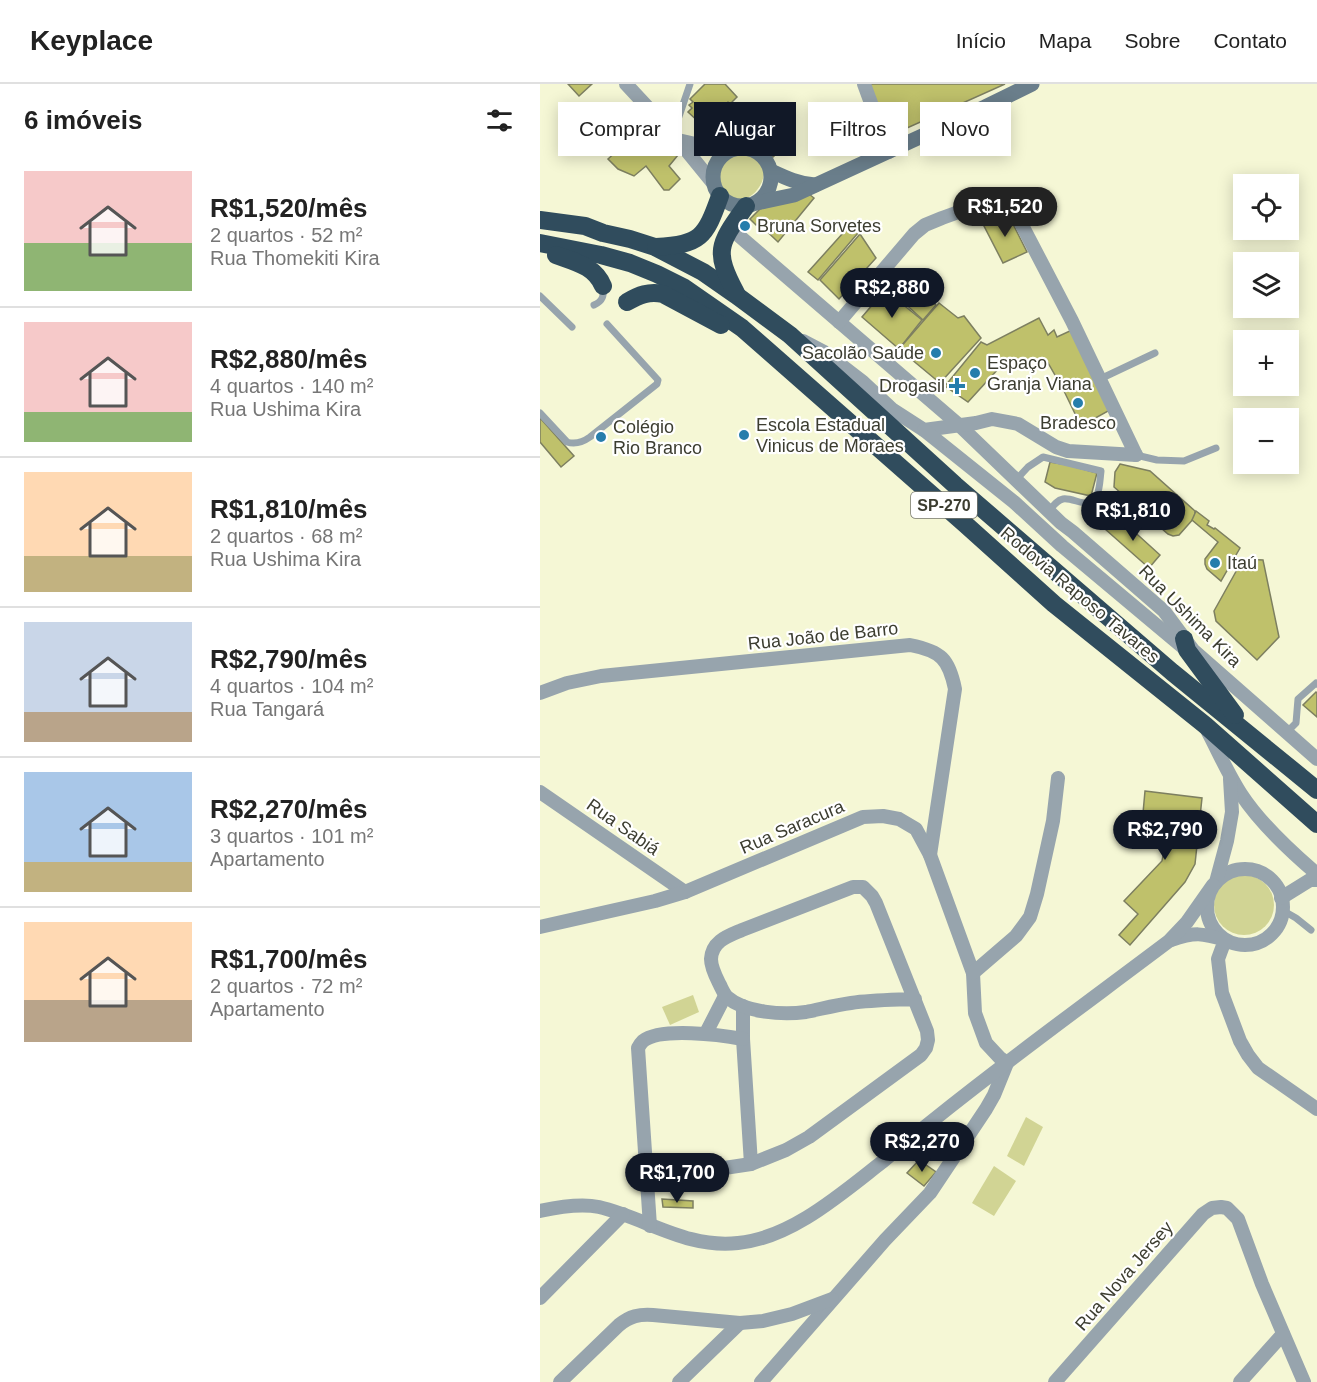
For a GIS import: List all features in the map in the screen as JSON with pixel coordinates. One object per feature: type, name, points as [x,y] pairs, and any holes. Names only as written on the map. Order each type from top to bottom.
[{"type":"highway","points":[[655,247],[687,243],[703,234],[711,222],[716,189]]},
{"type":"highway","points":[[736,295],[721,255],[722,245],[730,228],[751,205]]},
{"type":"highway","name":"Rodovia Raposo Tavares","points":[[540,220],[585,226],[655,247],[703,272],[736,295],[790,335],[955,485],[1172,672],[1317,790]]},
{"type":"highway","name":"Rodovia Raposo Tavares","points":[[540,243],[601,255],[657,274],[683,287],[742,328],[1054,604],[1205,725],[1317,824]]},
{"type":"highway","points":[[540,249],[584,265],[597,274],[603,286]]},
{"type":"highway","points":[[627,302],[647,293],[663,294],[767,349]]},
{"type":"highway","points":[[1185,644],[1251,735]]},
{"type":"main road","points":[[908,143],[1032,84]]},
{"type":"main road","points":[[721,156],[712,174],[716,189],[730,204],[751,205],[780,199],[880,156]]},
{"type":"main road","points":[[751,205],[764,197],[769,190],[771,171],[763,156]]},
{"type":"main road","points":[[771,171],[790,180],[815,185]]},
{"type":"street","points":[[626,84],[643,102]]},
{"type":"street","points":[[864,84],[871,102]]},
{"type":"street","points":[[682,145],[716,189]]},
{"type":"street","points":[[839,322],[914,234],[925,225],[1000,197],[1007,200],[1072,321],[1136,455],[1068,451],[1056,447],[1018,424],[1004,420],[992,419],[924,430]]},
{"type":"street","name":"Rua Ushima Kira","points":[[730,228],[958,425],[1049,511],[1164,611],[1176,626],[1185,644],[1287,732],[1315,753]]},
{"type":"street","points":[[790,335],[824,352],[863,382],[893,410],[924,430],[1014,502],[1062,546],[1185,644]]},
{"type":"street","name":"Rua João de Barro","points":[[540,693],[567,683],[601,676],[910,645],[929,649],[942,657],[951,672],[955,689],[930,855]]},
{"type":"street","points":[[1205,725],[1241,795],[1265,825],[1317,874]]},
{"type":"street","points":[[1225,940],[1209,921],[1207,909],[1208,897],[1215,884],[1227,841],[1232,812],[1229,774]]},
{"type":"street","points":[[973,973],[1016,936],[1030,917],[1053,821],[1058,778]]},
{"type":"street","name":"Rua Sabiá","points":[[540,792],[685,892]]},
{"type":"street","name":"Rua Saracura","points":[[540,927],[685,892],[863,817],[883,816],[899,819],[916,829],[930,855],[973,973],[975,1012],[986,1043],[1008,1063]]},
{"type":"street","points":[[540,1211],[575,1206],[596,1207],[623,1214],[681,1238],[736,1244],[762,1239],[795,1224],[833,1201],[975,1087],[1169,941],[1224,875],[1243,869],[1253,870],[1271,880],[1277,888],[1282,904],[1279,922],[1272,933],[1262,941],[1244,945],[1203,934],[1194,934],[1169,941]]},
{"type":"street","points":[[1282,904],[1310,880],[1317,880]]},
{"type":"street","points":[[711,1170],[751,1164],[771,1157],[809,1137],[921,1055],[928,1040],[915,999],[876,903],[863,887],[853,887],[742,930],[718,943],[713,949],[711,964],[725,996],[743,1006],[776,1013],[804,1012],[848,1003],[915,999]]},
{"type":"street","points":[[1225,940],[1218,959],[1222,993],[1240,1041],[1258,1068],[1317,1109]]},
{"type":"street","points":[[706,1033],[725,996]]},
{"type":"street","points":[[743,1006],[751,1164]]},
{"type":"street","points":[[650,1226],[638,1048],[644,1040],[662,1035],[706,1033],[743,1039]]},
{"type":"street","points":[[760,1382],[885,1240],[930,1193],[986,1109],[1008,1063]]},
{"type":"street","name":"Rua Nova Jersey","points":[[1055,1382],[1203,1214],[1212,1208],[1227,1208],[1238,1219],[1283,1334]]},
{"type":"street","points":[[540,1298],[623,1214]]},
{"type":"street","points":[[560,1382],[619,1325],[635,1316],[644,1314],[740,1323],[763,1321],[792,1314],[836,1297]]},
{"type":"street","points":[[679,1382],[740,1323]]},
{"type":"street","points":[[1240,1382],[1283,1334],[1304,1382]]},
{"type":"lane","points":[[682,114],[690,84]]},
{"type":"lane","points":[[594,305],[599,303],[603,297],[603,286]]},
{"type":"lane","points":[[540,296],[572,327]]},
{"type":"lane","points":[[540,414],[567,442],[582,442],[657,384],[657,380],[606,324]]},
{"type":"lane","points":[[1100,379],[1155,352]]},
{"type":"lane","points":[[1136,455],[1157,460],[1184,461],[1216,448]]},
{"type":"lane","points":[[1016,480],[1028,466],[1043,457],[1101,471],[1097,497],[1093,501],[1088,504],[1062,499],[1049,511]]},
{"type":"lane","points":[[1287,732],[1296,723],[1298,699],[1317,684]]},
{"type":"lane","points":[[1282,904],[1311,930]]},
{"type":"green space","points":[[723,156],[757,156],[764,171],[761,184],[747,198],[735,203],[720,189],[716,172]]},
{"type":"green space","points":[[1244,875],[1261,880],[1269,888],[1274,905],[1269,922],[1261,930],[1244,935],[1227,930],[1219,922],[1214,905],[1219,888],[1227,880]]},
{"type":"green space","points":[[693,995],[699,1012],[670,1025],[662,1007]]},
{"type":"green space","points":[[1026,1117],[1043,1127],[1024,1166],[1007,1156]]},
{"type":"green space","points":[[994,1166],[1016,1181],[994,1216],[972,1203]]},
{"type":"building","points":[[568,84],[592,84],[579,96]]},
{"type":"building","points":[[705,84],[725,84],[737,97],[732,102],[694,102],[694,118],[688,112],[692,108],[689,105],[693,102],[690,99]]},
{"type":"building","points":[[867,84],[1005,84],[965,102],[920,102],[920,122],[908,128],[908,102],[874,102]]},
{"type":"building","points":[[611,156],[677,156],[669,166],[680,179],[669,190],[664,190],[646,166],[634,176],[618,169],[608,159]]},
{"type":"building","points":[[809,194],[814,198],[778,242],[758,223],[756,225],[750,219],[760,209]]},
{"type":"building","points":[[1006,214],[1027,252],[1003,263],[983,224]]},
{"type":"building","points":[[852,223],[858,233],[818,280],[808,272]]},
{"type":"building","points":[[860,234],[876,258],[839,299],[820,280]]},
{"type":"building","points":[[901,276],[925,299],[929,298],[936,305],[923,320],[890,290]]},
{"type":"building","points":[[885,290],[922,320],[899,349],[862,317]]},
{"type":"building","points":[[939,303],[958,318],[964,316],[981,338],[940,383],[899,349]]},
{"type":"building","name":"Espaço Granja Viana","points":[[1039,318],[1048,335],[1054,330],[1057,337],[1072,330],[1110,410],[1081,426],[1048,363],[1035,360],[1019,359],[1000,367],[968,402],[945,386],[981,342],[987,345]]},
{"type":"building","points":[[540,418],[574,456],[561,467],[540,442]]},
{"type":"building","points":[[1050,462],[1097,473],[1091,496],[1055,488],[1045,482]]},
{"type":"building","points":[[1120,464],[1150,471],[1195,511],[1195,517],[1179,535],[1168,534],[1114,487],[1115,472]]},
{"type":"building","points":[[1196,511],[1209,521],[1207,525],[1215,528],[1240,548],[1221,581],[1207,569],[1205,564],[1205,559],[1218,542],[1192,520]]},
{"type":"building","points":[[1117,516],[1160,555],[1149,568],[1105,529]]},
{"type":"building","points":[[1243,559],[1263,560],[1279,637],[1257,660],[1216,621],[1214,611]]},
{"type":"building","points":[[1317,693],[1317,717],[1303,705]]},
{"type":"building","points":[[1145,791],[1202,798],[1195,864],[1185,882],[1130,945],[1119,935],[1138,914],[1124,901],[1162,861],[1167,836],[1184,838],[1187,818],[1143,813]]},
{"type":"building","points":[[919,1160],[936,1172],[924,1186],[907,1173]]},
{"type":"building","points":[[662,1199],[693,1201],[693,1208],[663,1207]]},
{"type":"place","name":"Bruna Sorvetes","points":[[745,226]]},
{"type":"place","name":"Sacolão Saúde","points":[[936,353]]},
{"type":"place","name":"Espaço Granja Viana","points":[[975,373]]},
{"type":"place","name":"Drogasil","points":[[957,386]]},
{"type":"place","name":"Bradesco","points":[[1078,403]]},
{"type":"place","name":"Escola Estadual Vinicus de Moraes","points":[[744,435]]},
{"type":"place","name":"Colégio Rio Branco","points":[[601,437]]},
{"type":"place","name":"Itaú","points":[[1215,563]]}]
